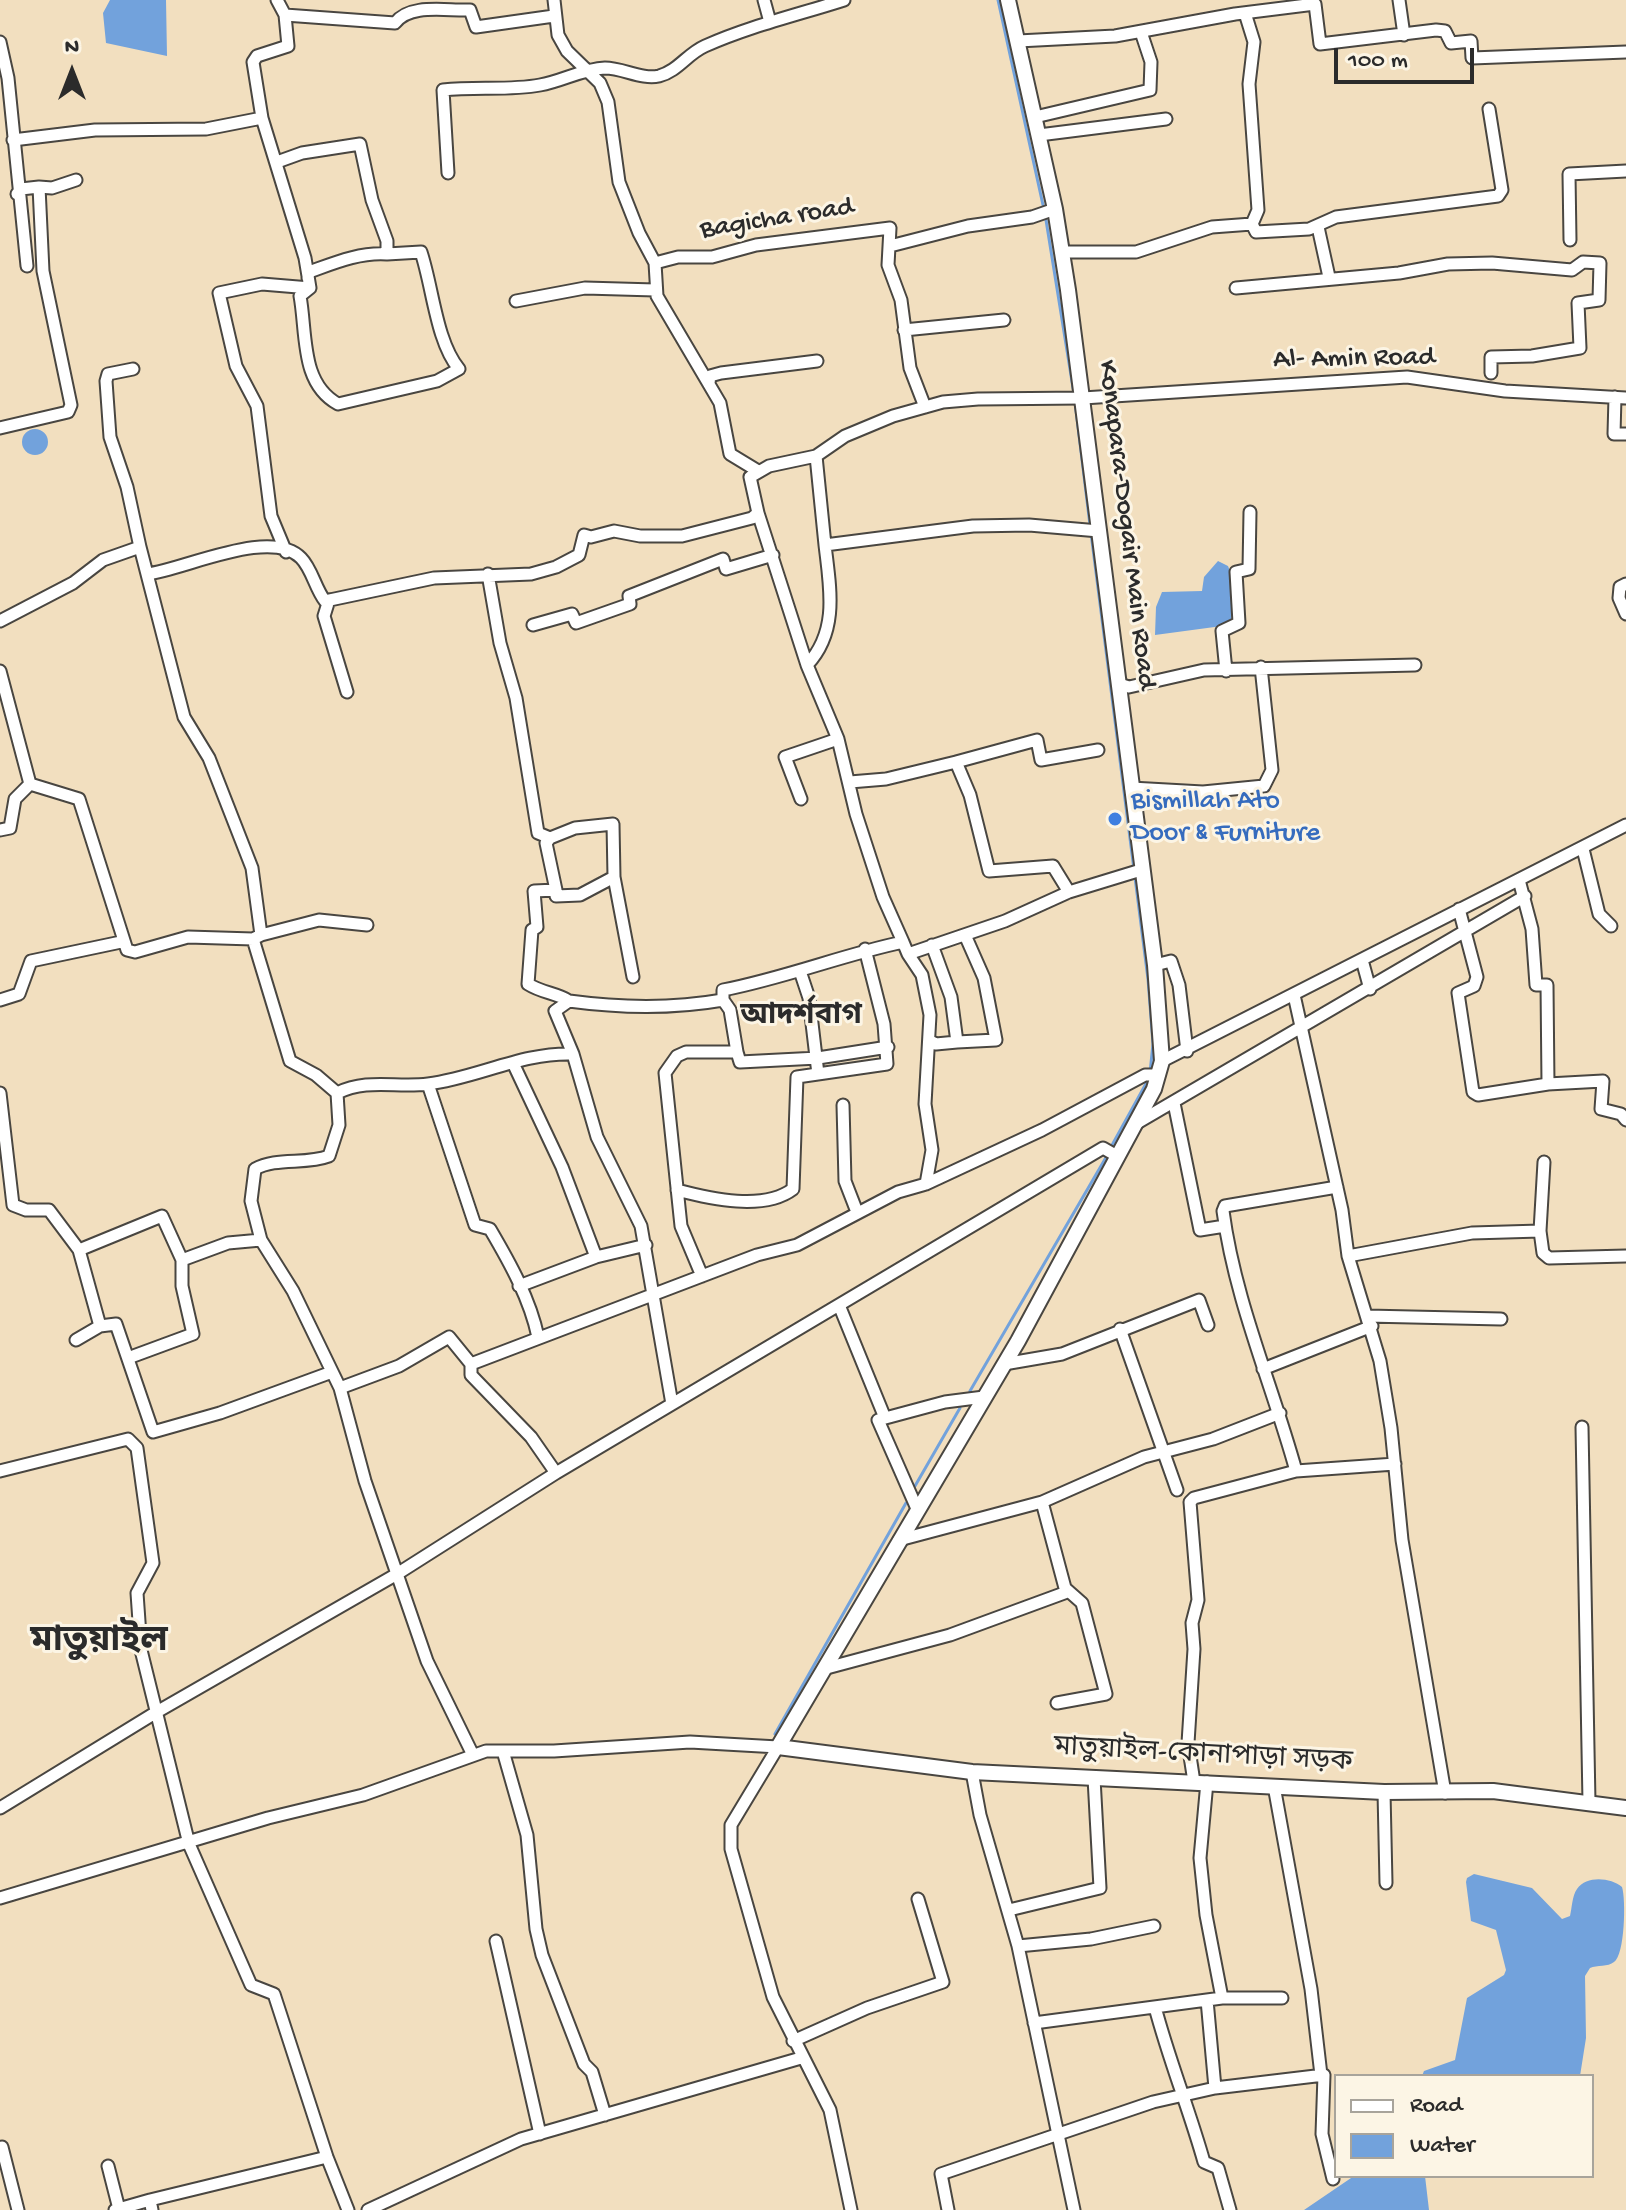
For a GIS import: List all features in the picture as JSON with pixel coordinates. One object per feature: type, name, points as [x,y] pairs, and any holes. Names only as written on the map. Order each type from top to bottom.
[{"type":"main road","name":"Konapara-Dogair Main Road","points":[[1008,0],[1063,252],[1119,684],[1131,788],[1135,872],[1155,965],[1155,1072]]},
{"type":"main road","points":[[778,1747],[1004,1364],[1111,1153],[1137,1123],[1155,1072]]},
{"type":"main road","name":"মাতুয়াইল-কোনাপাড়া সড়ক","points":[[778,1747],[972,1772],[1384,1792],[1493,1791],[1626,1808]]},
{"type":"street","points":[[277,0],[285,15],[288,46],[257,56],[253,62],[262,118],[305,258],[309,283]]},
{"type":"street","points":[[554,0],[558,35],[567,51],[600,83],[608,102],[619,182],[655,263],[655,290],[720,403],[730,454],[758,471],[750,477],[758,513],[807,665],[838,739],[856,814],[883,897],[908,954],[922,975],[930,1041],[925,1104],[932,1150],[926,1184]]},
{"type":"street","points":[[764,0],[770,22]]},
{"type":"street","points":[[448,173],[443,90],[480,85],[530,87],[586,70],[610,68],[655,77],[674,71],[704,47],[770,22],[844,0]]},
{"type":"street","points":[[1399,0],[1404,35]]},
{"type":"street","points":[[1018,41],[1141,32],[1315,4],[1320,44],[1445,31],[1451,43],[1471,41],[1472,58],[1626,52]]},
{"type":"street","points":[[285,15],[395,23],[401,14],[416,9],[470,10],[476,27],[554,16]]},
{"type":"street","points":[[1245,13],[1254,42],[1249,84],[1258,210],[1252,224],[1256,232],[1318,227],[1336,217],[1501,194],[1489,109]]},
{"type":"street","points":[[1035,117],[1150,90],[1151,62],[1141,32]]},
{"type":"street","points":[[0,42],[8,78],[17,194],[27,266]]},
{"type":"street","points":[[13,140],[95,130],[206,129],[262,118]]},
{"type":"street","points":[[1039,135],[1166,119]]},
{"type":"street","points":[[277,162],[302,153],[360,144],[387,254]]},
{"type":"street","points":[[1570,240],[1569,174],[1626,171]]},
{"type":"street","points":[[17,194],[21,189],[52,188],[76,180]]},
{"type":"street","points":[[0,428],[68,412],[71,405],[43,271],[39,187]]},
{"type":"street","name":"Bagicha road","points":[[890,246],[968,226],[1032,217],[1055,209]]},
{"type":"street","points":[[1063,252],[1136,252],[1212,227],[1252,224]]},
{"type":"street","name":"Bagicha road","points":[[655,263],[678,257],[712,257],[756,245],[888,227],[888,265],[901,300],[910,368],[925,407]]},
{"type":"street","points":[[1318,227],[1329,277]]},
{"type":"street","points":[[421,252],[443,332],[445,352],[459,369],[437,381],[338,404],[327,398],[314,384],[302,328],[300,296],[309,283],[309,272],[335,262],[357,256],[421,252]]},
{"type":"street","points":[[1236,288],[1329,277],[1399,273],[1448,264],[1492,263],[1572,270],[1583,262],[1600,263],[1599,300],[1578,303],[1580,348],[1532,356],[1491,357],[1491,373]]},
{"type":"street","points":[[286,552],[271,516],[257,406],[236,366],[219,293],[262,284],[309,283]]},
{"type":"street","points":[[516,301],[585,288],[655,290]]},
{"type":"street","points":[[904,330],[1004,320]]},
{"type":"street","points":[[709,383],[710,376],[721,373],[817,361]]},
{"type":"street","points":[[133,369],[108,374],[110,437],[127,487],[184,717],[209,758],[252,868],[257,937],[290,1061],[316,1075],[337,1093],[339,1125],[329,1156],[317,1160],[263,1164],[255,1169],[251,1201],[261,1240],[293,1291],[340,1388],[365,1481],[427,1661],[472,1753]]},
{"type":"street","name":"Al- Amin Road","points":[[758,471],[816,456],[845,436],[925,407],[978,399],[1083,398],[1407,377],[1505,391],[1620,398]]},
{"type":"street","points":[[1620,398],[1614,434],[1626,434]]},
{"type":"street","points":[[807,665],[829,630],[816,456]]},
{"type":"street","points":[[1226,671],[1222,631],[1239,623],[1236,572],[1249,569],[1250,512]]},
{"type":"street","points":[[147,574],[176,570],[265,544],[300,556],[318,592],[329,600],[434,578],[531,574],[569,562],[579,555],[584,535],[591,537],[614,531],[640,536],[682,536],[752,518],[758,513]]},
{"type":"street","points":[[825,545],[973,526],[1029,525],[1099,531]]},
{"type":"street","points":[[0,621],[73,583],[103,560],[140,547]]},
{"type":"street","points":[[533,625],[572,614],[576,623],[591,619],[630,604],[629,596],[723,559],[726,569],[773,555]]},
{"type":"street","points":[[488,574],[500,643],[516,698],[538,833],[550,838]]},
{"type":"street","points":[[1626,584],[1620,587],[1619,598],[1626,614]]},
{"type":"street","points":[[329,600],[324,616],[347,692]]},
{"type":"street","points":[[1119,684],[1129,687],[1204,670],[1415,665]]},
{"type":"street","points":[[1131,788],[1203,792],[1264,786],[1272,770],[1261,667]]},
{"type":"street","points":[[0,671],[30,784]]},
{"type":"street","points":[[801,799],[785,757],[838,739]]},
{"type":"street","points":[[850,782],[886,779],[1037,740],[1041,760],[1098,750]]},
{"type":"street","points":[[956,762],[970,795],[989,871],[1053,866],[1069,892]]},
{"type":"street","points":[[30,784],[79,799],[121,942],[127,950],[135,952],[204,935],[257,937],[319,920],[367,925]]},
{"type":"street","points":[[0,830],[10,828],[15,799],[30,784]]},
{"type":"street","points":[[614,877],[580,895],[556,896],[546,843],[550,838],[575,828],[613,824],[614,877],[633,977]]},
{"type":"street","points":[[471,1364],[538,1337],[653,1298],[702,1276],[797,1245],[898,1192],[926,1184],[1042,1130],[1294,995],[1626,825]]},
{"type":"street","points":[[1583,849],[1599,914],[1611,926]]},
{"type":"street","points":[[908,954],[965,935],[1069,892],[1135,872]]},
{"type":"street","points":[[1519,880],[1525,896],[1536,985],[1547,985],[1548,1084]]},
{"type":"street","points":[[556,890],[534,891],[537,927],[532,930],[528,984],[541,993],[561,995],[569,1001],[632,1007],[695,1005],[723,1000]]},
{"type":"street","points":[[1137,1123],[1303,1029],[1525,896]]},
{"type":"street","points":[[1459,909],[1478,983],[1458,993],[1473,1092],[1478,1095],[1548,1084],[1603,1081],[1601,1109],[1621,1114],[1626,1120]]},
{"type":"street","points":[[930,1041],[936,1044],[996,1040],[984,978],[965,935]]},
{"type":"street","points":[[0,1000],[19,994],[31,961],[121,942]]},
{"type":"street","points":[[888,1047],[818,1058],[740,1062],[723,990],[800,971],[865,949],[903,942]]},
{"type":"street","points":[[932,945],[951,997],[957,1042]]},
{"type":"street","points":[[677,1190],[741,1200],[780,1199],[793,1189],[797,1077],[883,1066],[888,1059],[888,1047],[865,949]]},
{"type":"street","points":[[1362,960],[1370,989]]},
{"type":"street","points":[[1155,965],[1171,961],[1179,985],[1187,1051]]},
{"type":"street","points":[[800,971],[806,986],[818,1074]]},
{"type":"street","points":[[1294,995],[1337,1187],[1348,1256],[1370,1321],[1395,1464],[1402,1540],[1445,1793]]},
{"type":"street","points":[[569,1001],[555,1011],[573,1054],[597,1137],[633,1209],[646,1245],[672,1404]]},
{"type":"street","points":[[702,1276],[681,1226],[665,1073],[677,1056],[686,1052],[737,1052]]},
{"type":"street","points":[[337,1093],[356,1084],[428,1084],[535,1056],[573,1054]]},
{"type":"street","points":[[513,1063],[562,1167],[596,1257]]},
{"type":"street","points":[[428,1084],[475,1225],[490,1229],[530,1305],[538,1337]]},
{"type":"street","points":[[0,1093],[13,1205],[26,1210],[49,1210],[79,1250],[100,1326]]},
{"type":"street","points":[[1174,1103],[1200,1230],[1225,1226]]},
{"type":"street","points":[[843,1105],[845,1181],[857,1212]]},
{"type":"street","points":[[0,1808],[155,1713],[397,1574],[556,1473],[839,1305],[1111,1153]]},
{"type":"street","points":[[1544,1162],[1540,1231],[1543,1253],[1549,1258],[1626,1256]]},
{"type":"street","points":[[1296,1471],[1280,1413],[1240,1296],[1225,1226],[1225,1206],[1337,1187]]},
{"type":"street","points":[[79,1250],[162,1216],[182,1260],[182,1286],[193,1334],[128,1358]]},
{"type":"street","points":[[1348,1256],[1472,1233],[1540,1231]]},
{"type":"street","points":[[182,1260],[228,1243],[261,1240]]},
{"type":"street","points":[[519,1286],[596,1257],[646,1245]]},
{"type":"street","points":[[1004,1364],[1062,1354],[1199,1300],[1208,1325]]},
{"type":"street","points":[[839,1305],[885,1418]]},
{"type":"street","points":[[1263,1369],[1370,1321],[1501,1319]]},
{"type":"street","points":[[76,1340],[100,1326],[116,1324],[153,1432],[220,1413],[332,1372]]},
{"type":"street","points":[[1120,1329],[1177,1490]]},
{"type":"street","points":[[340,1388],[399,1366],[449,1337],[471,1364],[471,1375],[531,1437],[556,1473]]},
{"type":"street","points":[[918,1511],[878,1420],[945,1402],[984,1397]]},
{"type":"street","points":[[899,1540],[1042,1502],[1164,1451],[1213,1439],[1280,1413]]},
{"type":"street","points":[[1582,1427],[1589,1802]]},
{"type":"street","points":[[0,1471],[128,1439],[137,1448],[153,1563],[137,1593],[141,1650],[189,1844],[251,1985],[274,1994],[327,2157],[348,2210]]},
{"type":"street","points":[[1222,1998],[1206,1915],[1199,1850],[1200,1782],[1188,1743],[1194,1649],[1192,1623],[1198,1600],[1190,1502],[1194,1498],[1296,1471],[1395,1464]]},
{"type":"street","points":[[1042,1502],[1067,1592],[1082,1603],[1106,1694],[1057,1703]]},
{"type":"street","points":[[823,1669],[950,1635],[1067,1592]]},
{"type":"street","points":[[0,1898],[268,1818],[363,1795],[472,1753],[690,1742],[778,1747],[731,1825],[730,1836],[735,1865],[773,1997],[801,2058],[830,2110],[851,2210]]},
{"type":"street","points":[[503,1751],[527,1835],[536,1929],[542,1955],[584,2064],[592,2072],[605,2115]]},
{"type":"street","points":[[972,1772],[980,1815],[1018,1946],[1074,2210]]},
{"type":"street","points":[[1009,1910],[1100,1888],[1094,1778]]},
{"type":"street","points":[[1274,1786],[1311,1989],[1321,2075],[1322,2134],[1333,2179]]},
{"type":"street","points":[[1384,1792],[1386,1883]]},
{"type":"street","points":[[793,2041],[867,2008],[943,1982],[918,1899]]},
{"type":"street","points":[[1018,1946],[1091,1939],[1154,1926]]},
{"type":"street","points":[[496,1941],[540,2134]]},
{"type":"street","points":[[1034,2023],[1222,1998],[1282,1998]]},
{"type":"street","points":[[1207,2000],[1215,2088]]},
{"type":"street","points":[[1155,2007],[1172,2070],[1185,2095],[1204,2162],[1218,2168],[1230,2210]]},
{"type":"street","points":[[368,2210],[453,2169],[540,2134],[801,2058]]},
{"type":"street","points":[[948,2210],[941,2174],[1126,2110],[1215,2088],[1321,2075]]},
{"type":"street","points":[[2,2147],[18,2210]]},
{"type":"street","points":[[108,2166],[117,2210],[151,2205],[327,2157]]},
{"type":"water","points":[[110,0],[166,0],[167,56],[106,43],[103,13]]},
{"type":"water","points":[[35,429],[44,433],[48,442],[44,451],[35,455],[26,451],[22,442],[26,433]]},
{"type":"water","points":[[1218,561],[1228,566],[1233,579],[1231,622],[1222,626],[1155,635],[1156,607],[1162,592],[1202,591],[1204,577]]},
{"type":"water","points":[[1474,1874],[1532,1888],[1562,1919],[1570,1916],[1575,1892],[1581,1885],[1593,1880],[1606,1880],[1622,1887],[1624,1926],[1618,1957],[1612,1964],[1590,1968],[1585,1976],[1586,2038],[1580,2074],[1423,2074],[1455,2060],[1467,1998],[1504,1975],[1506,1970],[1496,1930],[1471,1921],[1467,1878]]},
{"type":"water","points":[[1351,2178],[1425,2178],[1429,2210],[1304,2210]]},
{"type":"waterway","points":[[998,0],[1043,205]]},
{"type":"waterway","points":[[1046,220],[1074,394]]},
{"type":"waterway","points":[[1075,402],[1090,525]]},
{"type":"waterway","points":[[1091,533],[1148,979],[1153,1044],[1150,1073]]},
{"type":"waterway","points":[[1111,1147],[1148,1080]]},
{"type":"waterway","points":[[970,1391],[1108,1154]]},
{"type":"waterway","points":[[915,1486],[960,1408]]},
{"type":"waterway","points":[[775,1734],[906,1503]]},
{"type":"place","name":"Bismillah Ato Door & Furniture","points":[[1115,819]]},
{"type":"district","name":"আদর্শবাগ","points":[[801,1018]]},
{"type":"district","name":"মাতুয়াইল","points":[[99,1644]]}]
